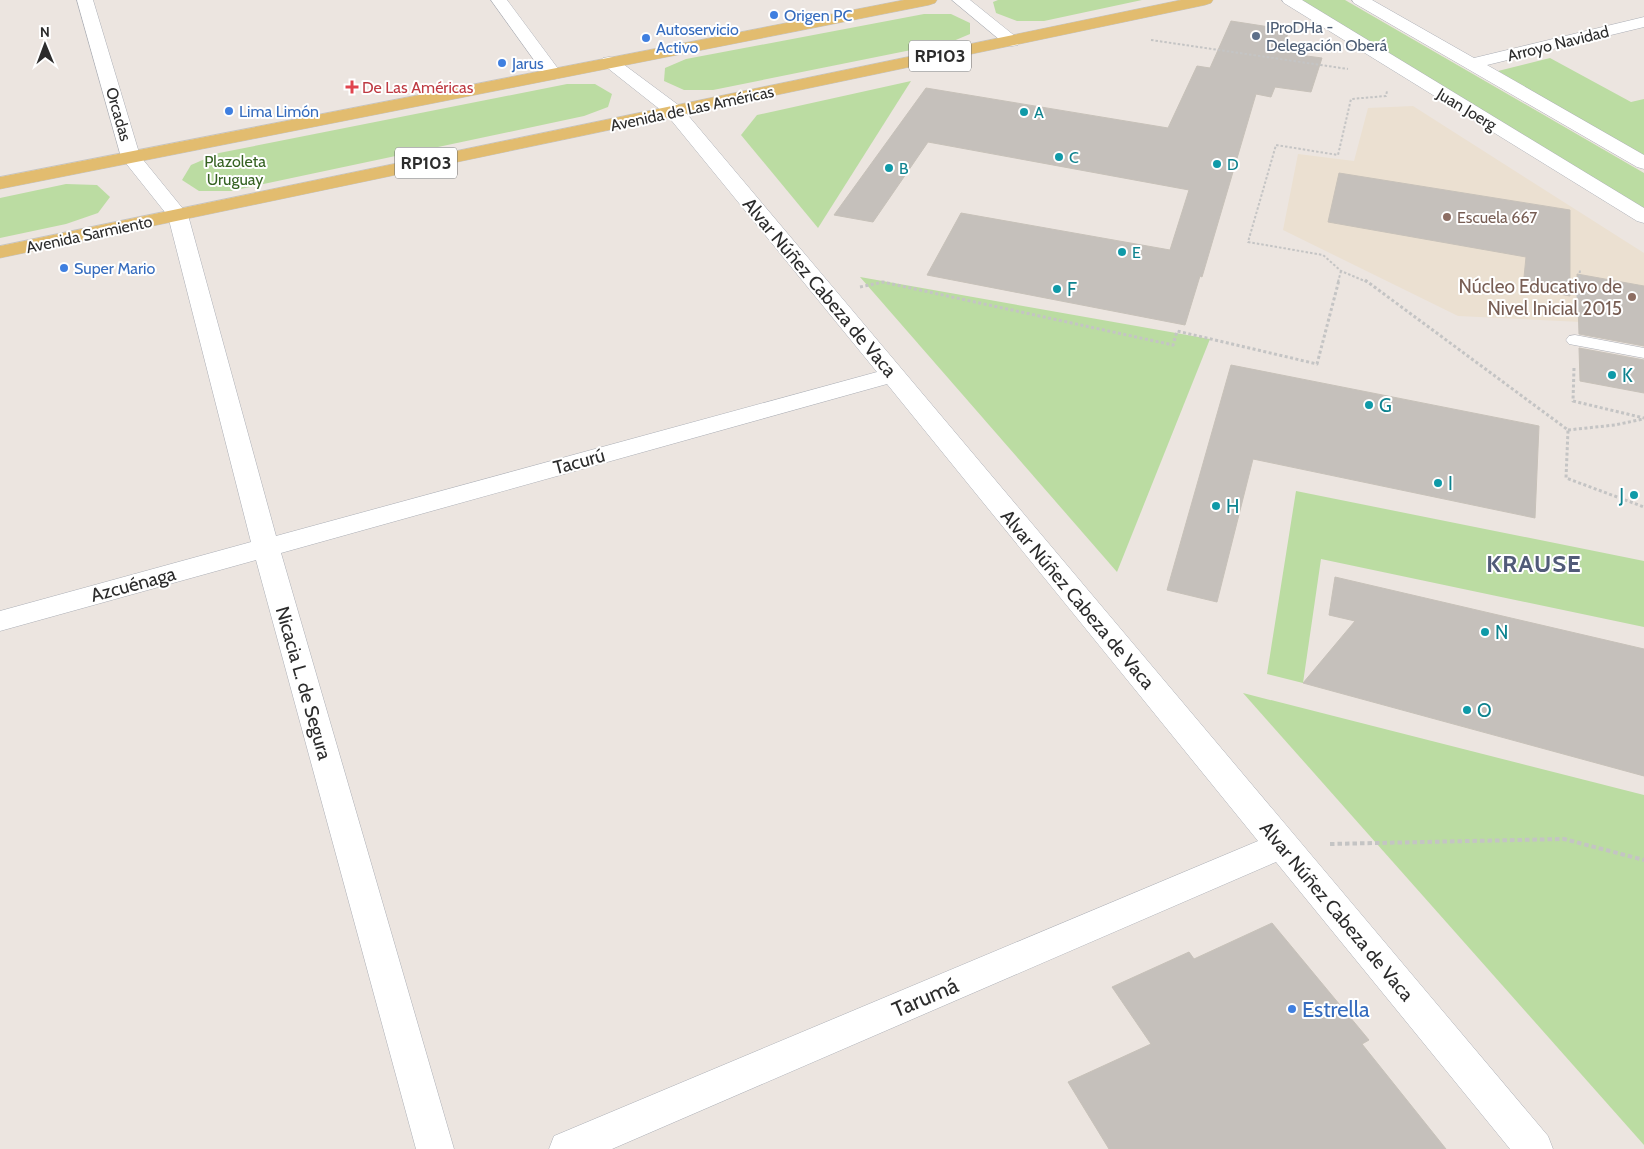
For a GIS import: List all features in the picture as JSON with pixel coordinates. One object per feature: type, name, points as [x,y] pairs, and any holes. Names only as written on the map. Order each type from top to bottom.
[{"type":"main road","points":[[0,183],[929,0]]},
{"type":"main road","name":"Avenida de Las Américas","points":[[178,216],[1205,0]]},
{"type":"main road","name":"Avenida Sarmiento","points":[[0,252],[178,216]]},
{"type":"street","name":"Orcadas","points":[[85,0],[131,157],[178,216]]},
{"type":"street","points":[[499,0],[553,74]]},
{"type":"street","points":[[960,0],[1012,41]]},
{"type":"street","name":"Juan Joerg","points":[[1290,0],[1390,69],[1644,217]]},
{"type":"street","points":[[1360,0],[1644,164]]},
{"type":"street","name":"Arroyo Navidad","points":[[1471,64],[1644,22]]},
{"type":"street","name":"Alvar Núñez Cabeza de Vaca","points":[[609,62],[674,111],[1534,1149]]},
{"type":"street","name":"Nicacia L. de Segura","points":[[178,216],[266,547],[435,1149]]},
{"type":"street","name":"Tacurú","points":[[266,547],[892,375]]},
{"type":"street","name":"Azcuénaga","points":[[0,621],[266,547]]},
{"type":"street","name":"Tarumá","points":[[568,1149],[1282,844]]},
{"type":"lane","points":[[1575,340],[1644,353]]},
{"type":"path","points":[[1148,40],[1390,69],[1386,96],[1351,99],[1338,155],[1276,145],[1248,242],[1323,256],[1341,271],[1365,280],[1568,430],[1614,425],[1644,419]]},
{"type":"path","points":[[825,294],[882,282],[1173,345],[1177,331],[1317,364],[1341,271]]},
{"type":"path","points":[[1568,430],[1566,478],[1644,507]]},
{"type":"path","points":[[1282,844],[1564,839],[1644,860]]},
{"type":"shaded area","points":[[1413,106],[1644,253],[1644,325],[1458,316],[1283,230],[1298,154],[1354,161],[1368,108]]},
{"type":"green space","points":[[998,0],[1142,0],[1044,21],[1017,21],[996,13],[993,2]]},
{"type":"green space","points":[[1300,0],[1345,0],[1644,173],[1644,209]]},
{"type":"green space","points":[[924,14],[951,14],[970,23],[970,34],[951,42],[713,90],[684,90],[664,81],[665,68],[686,59]]},
{"type":"green space","points":[[1550,58],[1631,102],[1644,99],[1644,157],[1498,71]]},
{"type":"green space","points":[[911,81],[818,228],[741,135],[757,115]]},
{"type":"green space","name":"Plazoleta Uruguay","points":[[567,84],[595,84],[612,94],[608,107],[584,116],[231,191],[199,191],[182,180],[191,165],[219,153]]},
{"type":"green space","points":[[66,184],[97,185],[110,197],[98,213],[66,224],[0,238],[0,198]]},
{"type":"green space","points":[[860,277],[1210,339],[1117,572]]},
{"type":"green space","points":[[1296,491],[1644,561],[1644,627],[1321,559],[1303,683],[1267,674]]},
{"type":"green space","points":[[1243,693],[1644,795],[1644,1145]]},
{"type":"building","points":[[1231,21],[1289,30],[1285,42],[1303,45],[1299,55],[1322,58],[1311,92],[1275,87],[1271,97],[1256,94],[1202,277],[1200,276],[1185,325],[927,275],[961,213],[1170,250],[1189,190],[928,142],[873,222],[834,215],[926,88],[1168,128],[1197,66],[1210,68]]},
{"type":"building","points":[[1339,173],[1570,210],[1570,296],[1523,287],[1526,257],[1328,222]]},
{"type":"building","points":[[1577,274],[1644,286],[1644,346],[1579,334]]},
{"type":"building","name":"K","points":[[1579,348],[1644,360],[1644,393],[1580,381]]},
{"type":"building","points":[[1231,365],[1539,426],[1535,518],[1253,459],[1217,602],[1167,590]]},
{"type":"building","points":[[1335,577],[1644,649],[1644,776],[1303,683],[1355,621],[1329,615]]},
{"type":"building","points":[[1272,923],[1369,1040],[1362,1044],[1446,1149],[1109,1149],[1068,1082],[1151,1044],[1112,987],[1189,952],[1194,959]]},
{"type":"place","name":"Origen PC","points":[[774,15]]},
{"type":"place","name":"IProDHa - Delegación Oberá","points":[[1256,36]]},
{"type":"place","name":"Autoservicio Activo","points":[[646,38]]},
{"type":"place","name":"Jarus","points":[[502,63]]},
{"type":"place","name":"De Las Américas","points":[[352,87]]},
{"type":"place","name":"Lima Limón","points":[[229,111]]},
{"type":"place","name":"A","points":[[1024,112]]},
{"type":"place","name":"C","points":[[1059,157]]},
{"type":"place","name":"D","points":[[1217,164]]},
{"type":"place","name":"B","points":[[889,168]]},
{"type":"place","name":"Escuela 667","points":[[1447,217]]},
{"type":"place","name":"E","points":[[1122,252]]},
{"type":"place","name":"Super Mario","points":[[64,268]]},
{"type":"place","name":"F","points":[[1057,289]]},
{"type":"place","name":"Núcleo Educativo de Nivel Inicial 2015","points":[[1632,297]]},
{"type":"place","name":"K","points":[[1612,375]]},
{"type":"place","name":"G","points":[[1369,405]]},
{"type":"place","name":"I","points":[[1438,483]]},
{"type":"place","name":"J","points":[[1634,495]]},
{"type":"place","name":"H","points":[[1216,506]]},
{"type":"place","name":"N","points":[[1485,632]]},
{"type":"place","name":"O","points":[[1467,710]]},
{"type":"place","name":"Estrella","points":[[1292,1009]]},
{"type":"district","name":"KRAUSE","points":[[1534,564]]}]
